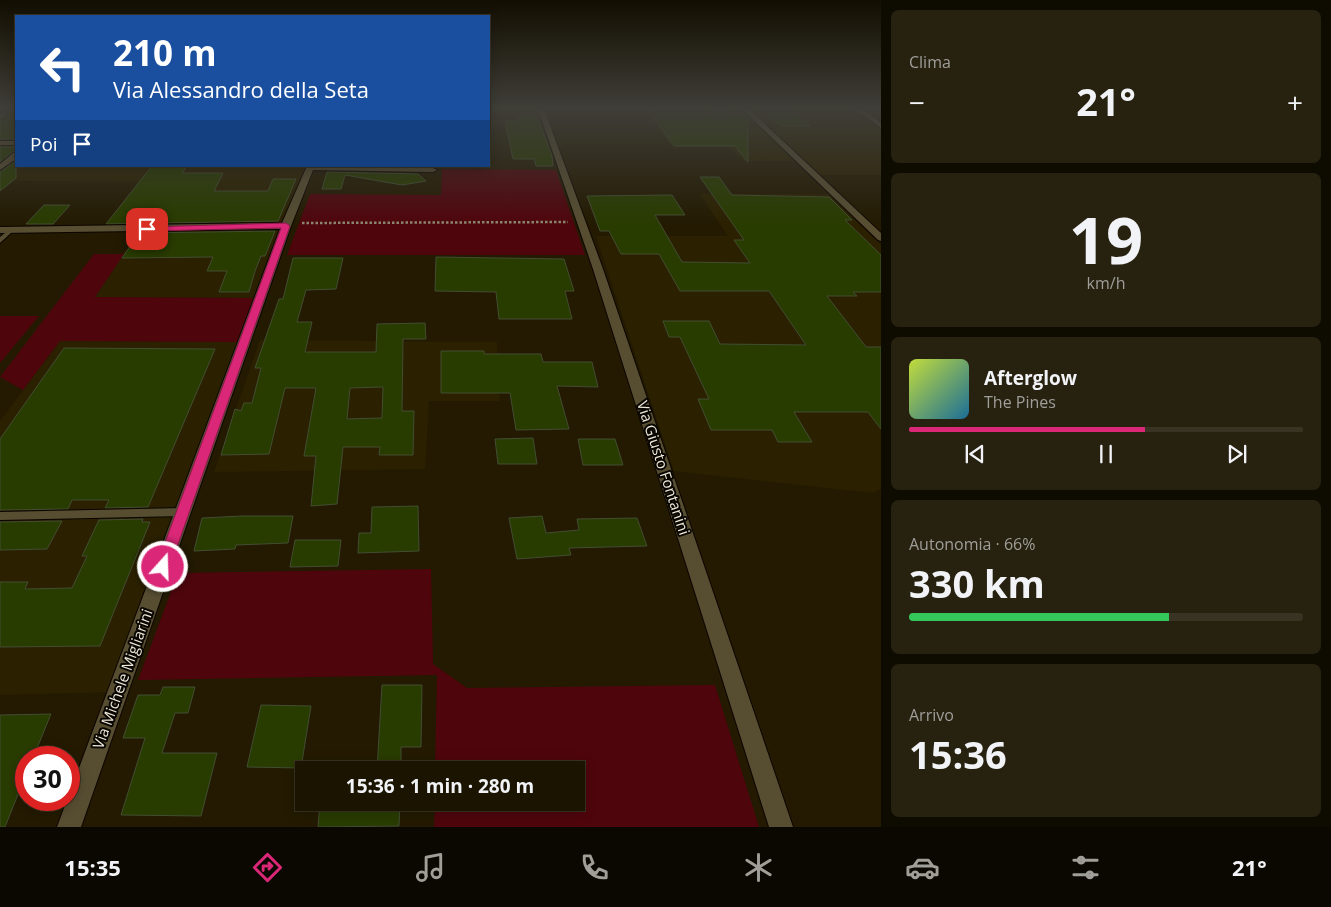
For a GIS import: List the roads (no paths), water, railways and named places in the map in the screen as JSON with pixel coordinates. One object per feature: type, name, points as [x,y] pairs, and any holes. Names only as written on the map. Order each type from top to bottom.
[{"type":"street","name":"Via Giusto Fontanini","points":[[555,148],[781,827]]},
{"type":"street","points":[[786,148],[881,238]]},
{"type":"street","points":[[0,168],[15,156]]},
{"type":"street","points":[[311,167],[433,170]]},
{"type":"street","name":"Via Michele Migliarini","points":[[69,827],[286,226],[311,167]]},
{"type":"street","points":[[0,230],[286,226]]},
{"type":"lane","points":[[0,241],[11,230]]},
{"type":"lane","points":[[0,516],[183,512]]}]
